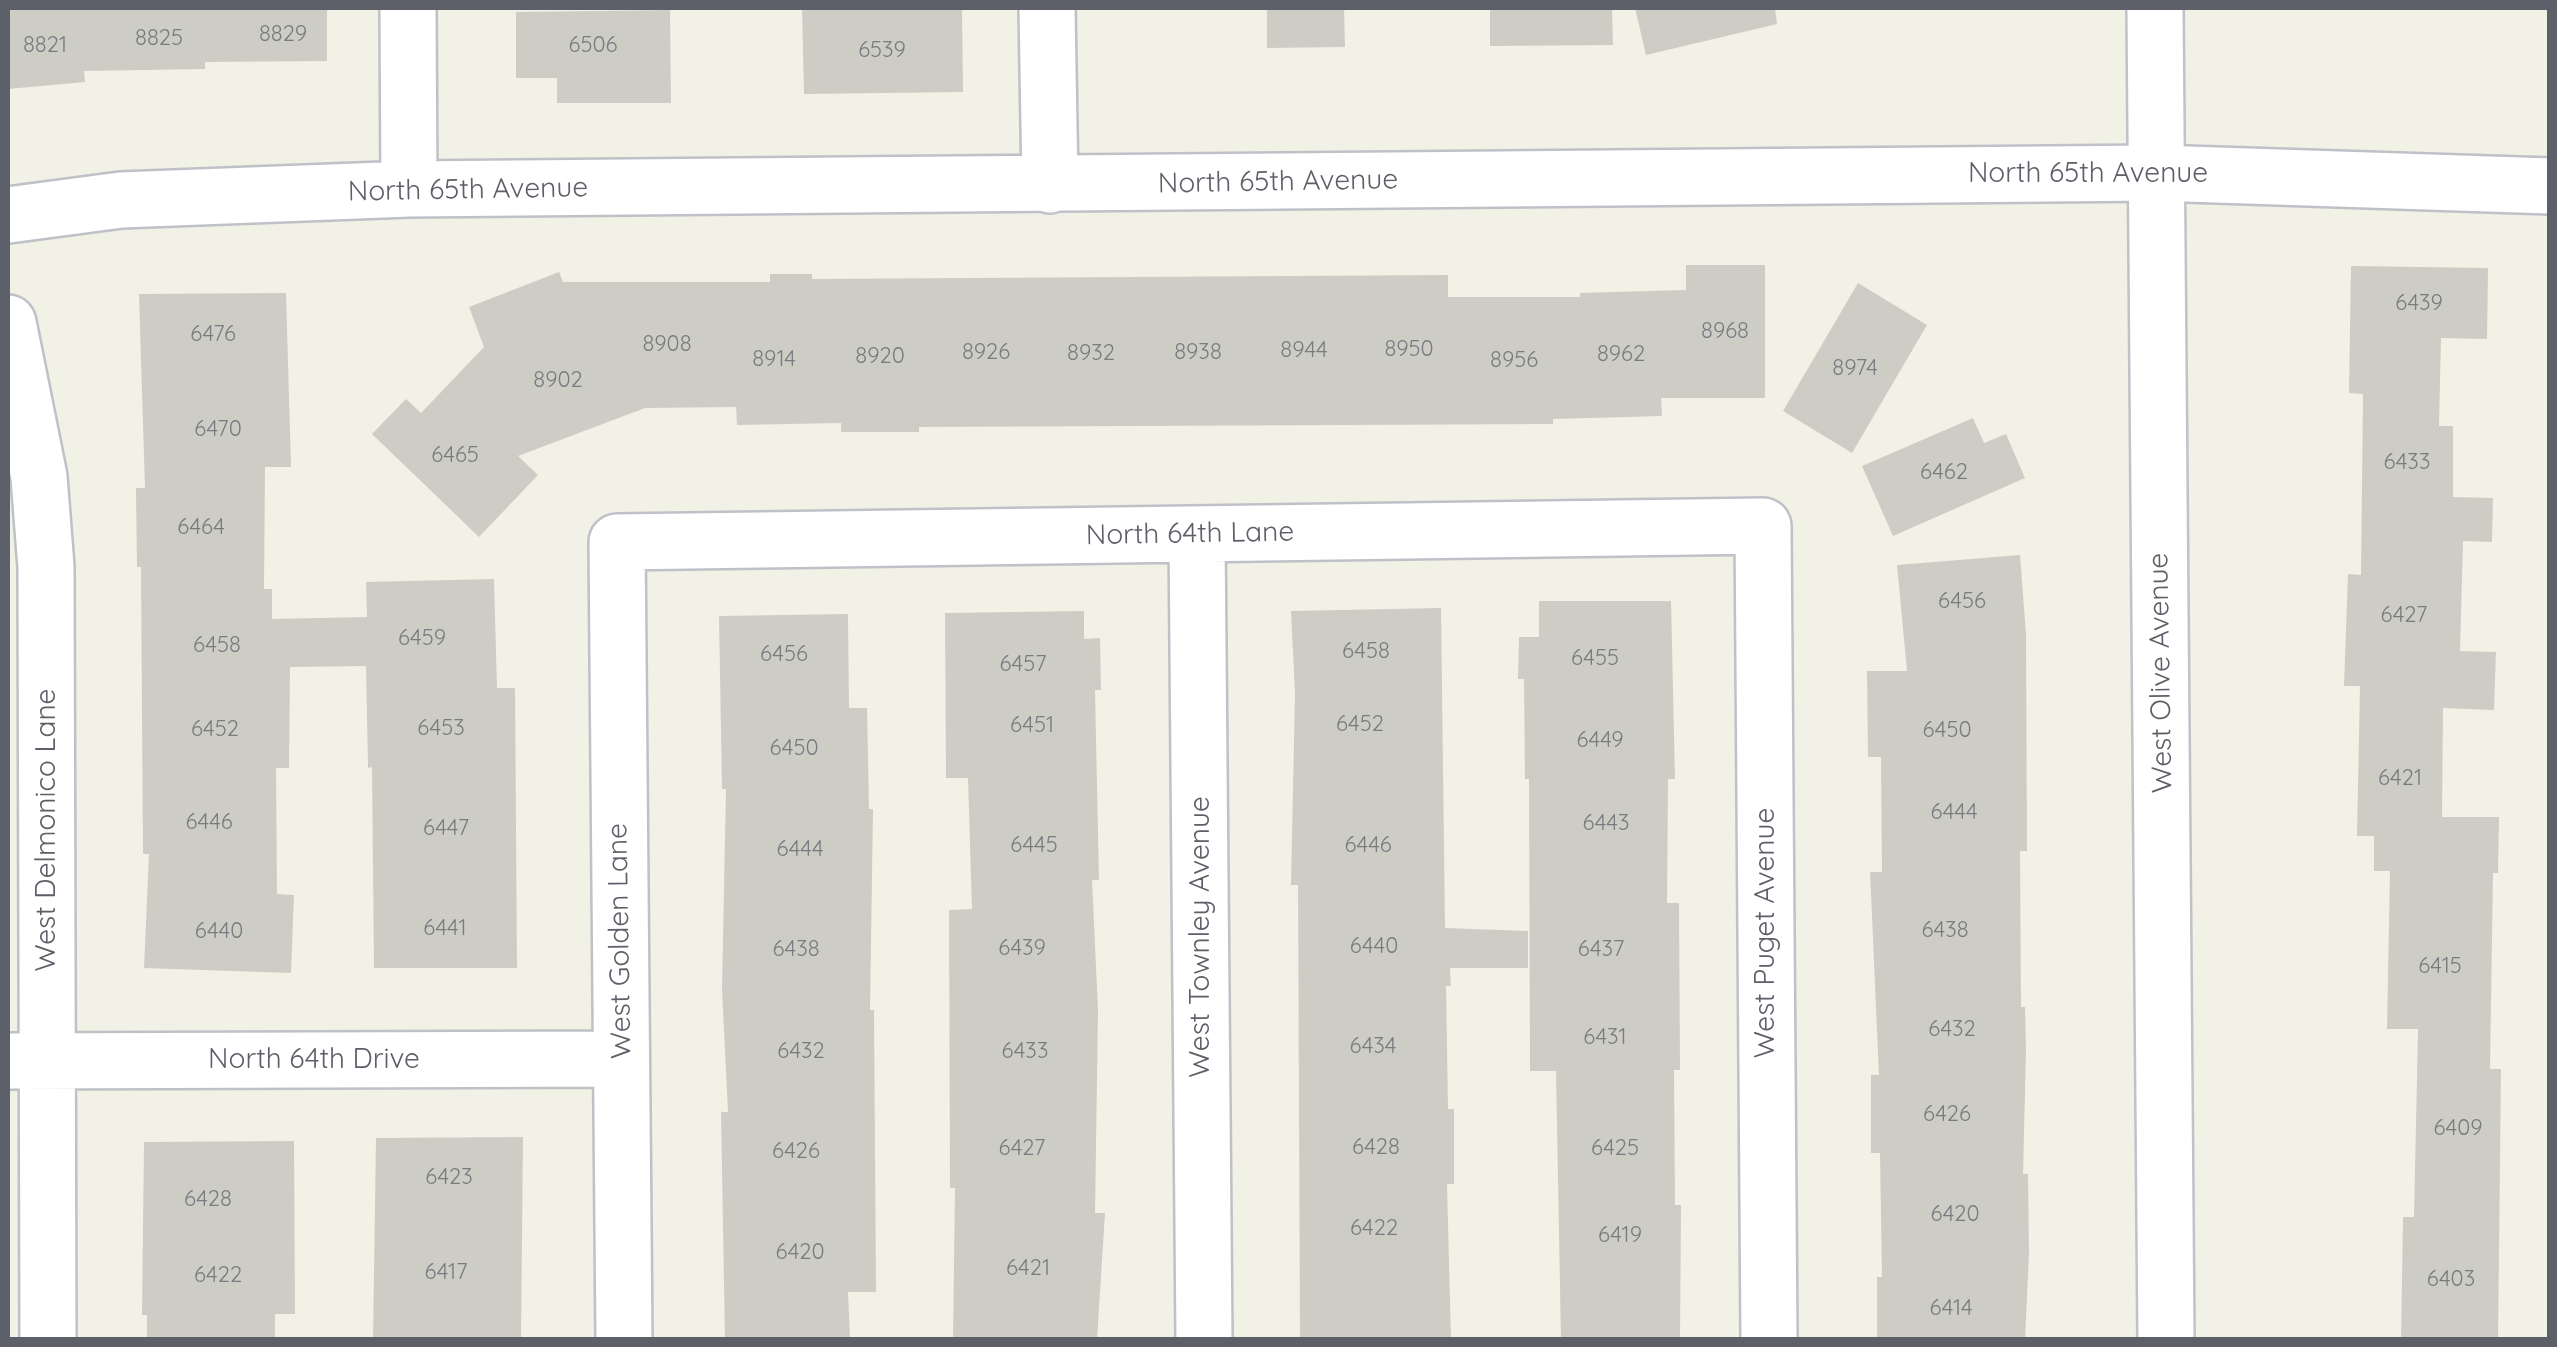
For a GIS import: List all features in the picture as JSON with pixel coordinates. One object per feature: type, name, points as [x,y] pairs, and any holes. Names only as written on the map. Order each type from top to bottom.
[{"type":"street","points":[[408,8],[410,189]]},
{"type":"street","points":[[1048,8],[1050,185]]},
{"type":"street","name":"West Olive Avenue","points":[[2155,8],[2166,1340]]},
{"type":"street","name":"North 65th Avenue","points":[[8,215],[121,200],[410,189],[2156,173],[2550,186]]},
{"type":"street","name":"West Delmonico Lane","points":[[8,323],[39,478],[46,567],[27,1061],[48,1340]]},
{"type":"street","name":"North 64th Lane","points":[[617,542],[1763,526]]},
{"type":"street","name":"West Puget Avenue","points":[[1763,526],[1769,1340]]},
{"type":"street","name":"West Townley Avenue","points":[[1197,534],[1204,1340]]},
{"type":"street","name":"West Golden Lane","points":[[617,542],[624,1340]]},
{"type":"street","name":"North 64th Drive","points":[[27,1061],[621,1059]]},
{"type":"building","points":[[8,8],[327,8],[327,61],[205,62],[205,69],[84,71],[85,82],[8,89]]},
{"type":"building","points":[[802,8],[962,8],[963,92],[804,94]]},
{"type":"building","points":[[1267,8],[1344,8],[1345,47],[1267,48]]},
{"type":"building","points":[[1490,8],[1612,8],[1613,45],[1490,46]]},
{"type":"building","points":[[1635,8],[1775,8],[1777,24],[1646,55]]},
{"type":"building","points":[[670,10],[671,103],[557,103],[557,78],[516,78],[516,12]]},
{"type":"building","points":[[1686,265],[1765,265],[1765,398],[1661,398],[1662,416],[1553,419],[1553,424],[919,427],[919,432],[841,432],[841,423],[737,425],[736,407],[645,408],[518,456],[538,475],[479,537],[372,434],[406,399],[421,413],[484,347],[469,307],[559,272],[563,282],[770,282],[770,274],[812,274],[812,279],[1448,275],[1448,297],[1580,297],[1580,293],[1686,290]]},
{"type":"building","points":[[2351,266],[2488,268],[2487,339],[2441,338],[2439,426],[2453,426],[2453,497],[2493,498],[2492,542],[2463,541],[2460,651],[2496,652],[2494,710],[2443,708],[2442,817],[2499,817],[2498,873],[2493,873],[2490,1069],[2501,1069],[2498,1340],[2401,1340],[2403,1217],[2414,1217],[2418,1029],[2387,1029],[2390,871],[2374,871],[2374,836],[2357,836],[2360,686],[2344,686],[2348,574],[2361,575],[2363,394],[2349,393]]},
{"type":"building","points":[[1858,283],[1927,325],[1852,453],[1783,411]]},
{"type":"building","points":[[286,293],[291,467],[265,467],[264,589],[272,589],[272,619],[367,617],[366,582],[494,579],[497,688],[515,688],[517,968],[374,968],[372,767],[368,768],[366,666],[290,667],[289,768],[276,768],[277,894],[294,895],[291,973],[144,968],[149,854],[143,854],[141,567],[137,567],[136,488],[145,488],[139,294]]},
{"type":"building","points":[[1973,418],[1984,443],[2006,434],[2025,478],[1893,536],[1862,466]]},
{"type":"building","points":[[2020,555],[2026,634],[2027,851],[2020,851],[2021,1007],[2025,1007],[2026,1051],[2023,1174],[2028,1174],[2029,1252],[2025,1340],[1877,1340],[1877,1277],[1882,1277],[1880,1153],[1871,1153],[1871,1075],[1879,1075],[1870,872],[1882,872],[1881,757],[1868,757],[1867,671],[1907,671],[1897,565]]},
{"type":"building","points":[[1539,601],[1671,601],[1675,779],[1668,779],[1667,903],[1679,903],[1680,1070],[1674,1070],[1675,1205],[1681,1205],[1680,1340],[1561,1340],[1556,1071],[1530,1071],[1529,779],[1525,779],[1524,679],[1518,679],[1519,637],[1539,637]]},
{"type":"building","points":[[1441,608],[1445,928],[1528,931],[1528,968],[1450,968],[1451,986],[1446,986],[1448,1109],[1454,1109],[1454,1184],[1447,1184],[1451,1340],[1300,1340],[1298,885],[1291,885],[1295,694],[1291,611]]},
{"type":"building","points":[[1084,611],[1084,639],[1100,638],[1101,690],[1095,690],[1099,880],[1092,880],[1098,1010],[1095,1213],[1105,1213],[1097,1340],[953,1340],[955,1188],[950,1188],[949,910],[972,909],[968,778],[946,778],[945,613]]},
{"type":"building","points":[[848,614],[849,708],[867,708],[869,809],[873,809],[870,1010],[874,1010],[876,1292],[848,1292],[850,1340],[725,1340],[721,1112],[728,1112],[722,989],[726,789],[722,789],[719,616]]},
{"type":"building","points":[[523,1137],[521,1340],[373,1340],[376,1138]]},
{"type":"building","points":[[294,1141],[295,1314],[275,1314],[275,1340],[147,1340],[147,1315],[142,1315],[144,1142]]}]
